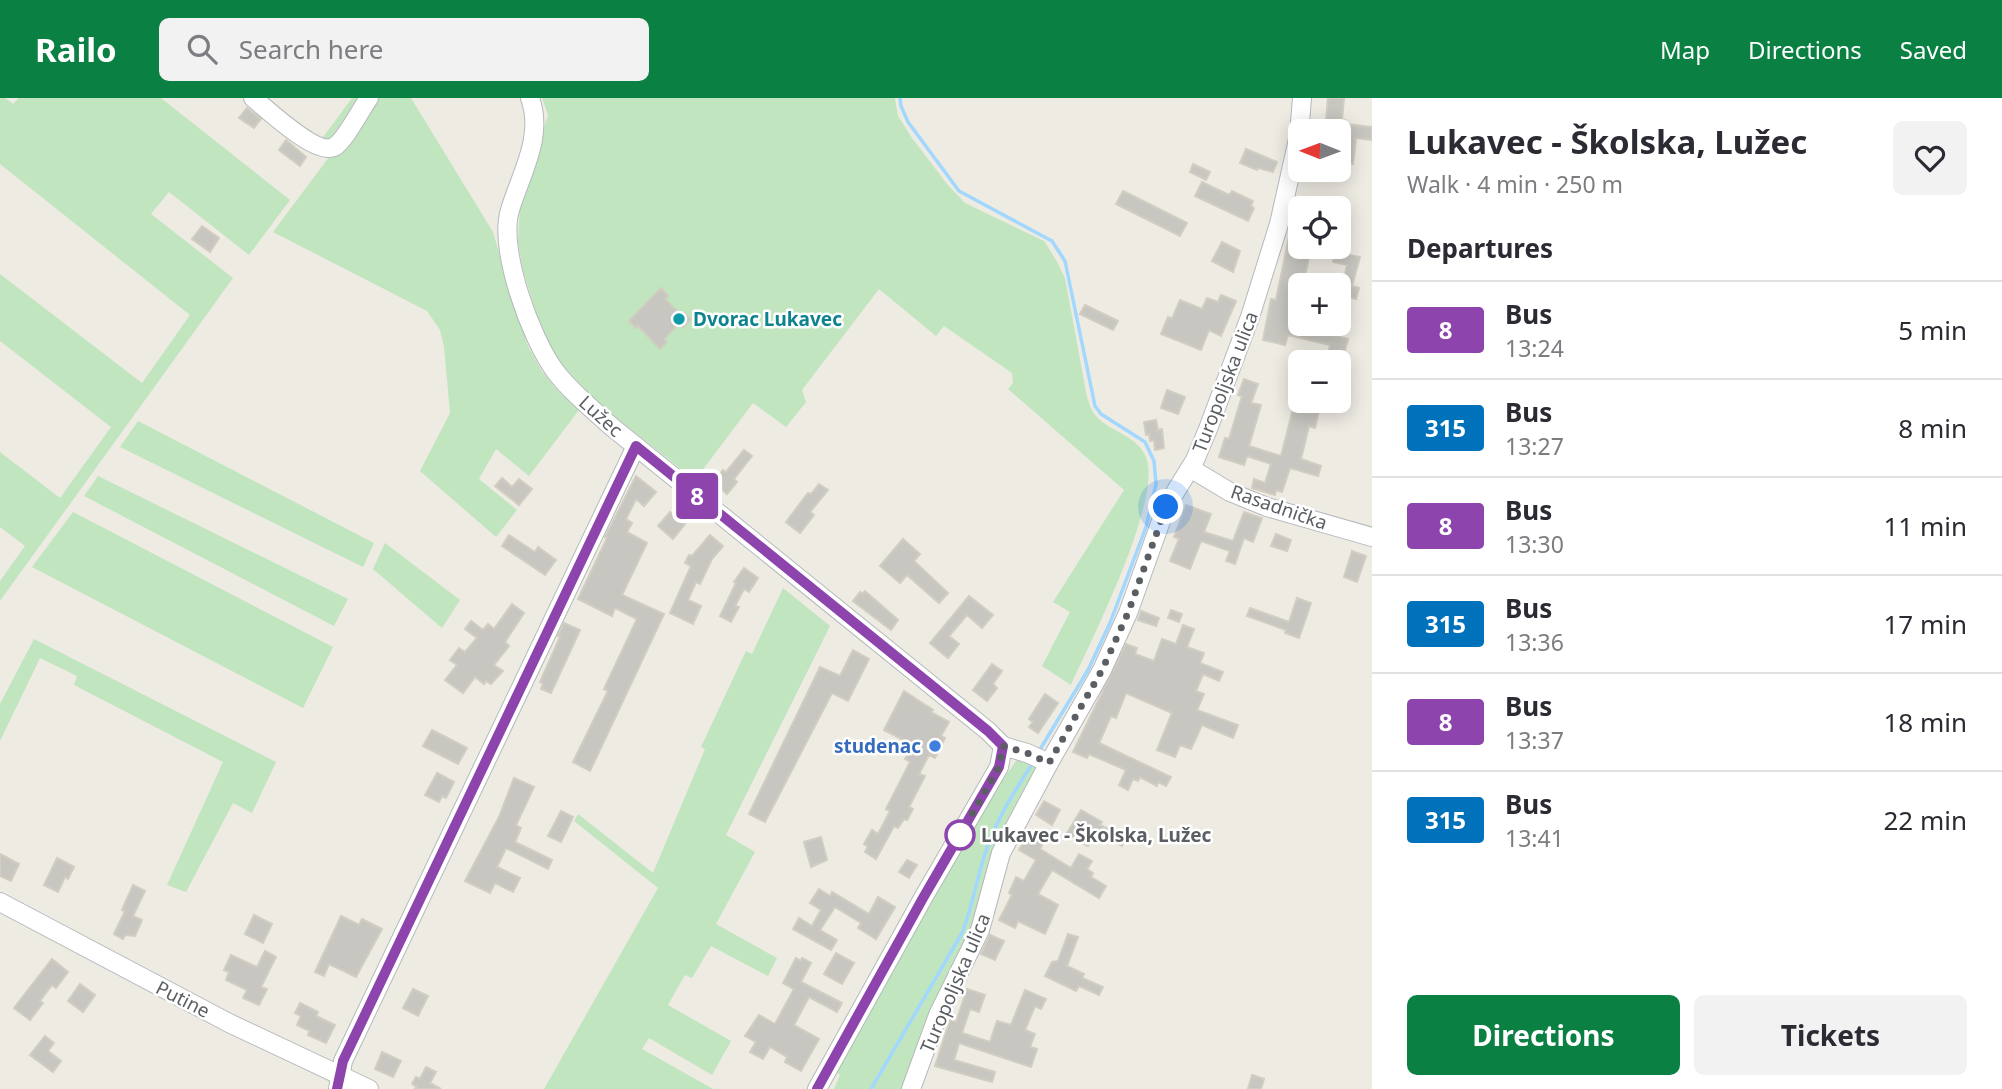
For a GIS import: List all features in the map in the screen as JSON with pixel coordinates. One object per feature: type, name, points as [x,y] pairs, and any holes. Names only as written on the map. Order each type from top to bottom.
[{"type":"street","points":[[253,98],[304,139],[326,148],[341,140],[369,98]]},
{"type":"street","name":"Lužec","points":[[530,98],[535,110],[534,141],[509,213],[507,240],[512,265],[533,329],[554,370],[582,400],[636,446],[988,731],[1003,746]]},
{"type":"street","name":"Turopoljska ulica","points":[[911,1089],[938,1015],[980,930],[1001,853],[1039,758],[1102,670],[1128,613],[1166,507],[1190,468],[1208,429],[1250,317],[1279,223],[1299,135],[1302,98]]},
{"type":"street","points":[[338,1082],[343,1061],[636,446]]},
{"type":"street","name":"Rasadnička","points":[[1190,468],[1230,492],[1267,507],[1372,537]]},
{"type":"street","points":[[817,1089],[999,767],[1003,746],[1039,758]]},
{"type":"street","name":"Putine","points":[[0,902],[338,1082],[369,1089]]},
{"type":"green space","points":[[0,98],[13,104],[19,98],[161,98],[290,200],[249,255],[169,192],[151,214],[233,278],[0,601],[0,581],[25,546],[0,527],[0,452],[60,498],[111,427],[0,341],[0,274],[142,383],[190,315],[0,164]]},
{"type":"green space","points":[[352,98],[366,98],[336,140],[321,140]]},
{"type":"green space","points":[[373,98],[411,98],[493,232],[528,346],[541,370],[558,391],[579,410],[529,476],[496,449],[479,479],[517,510],[496,537],[420,471],[450,413],[444,347],[440,330],[427,311],[273,232]]},
{"type":"green space","points":[[542,98],[895,98],[898,116],[912,138],[965,203],[1044,241],[1065,278],[1091,409],[1105,424],[1128,437],[1141,449],[1146,457],[1148,477],[1135,536],[1108,605],[1071,685],[1042,666],[1070,612],[1053,602],[1124,490],[1008,389],[1013,383],[1012,373],[944,326],[936,336],[879,289],[802,390],[806,402],[786,427],[753,403],[695,480],[599,404],[564,367],[544,340],[523,270],[518,242],[520,203],[548,115]]},
{"type":"green space","points":[[138,421],[374,543],[363,567],[120,447]]},
{"type":"green space","points":[[98,476],[348,599],[334,626],[84,496]]},
{"type":"green space","points":[[73,512],[333,647],[303,708],[32,567]]},
{"type":"green space","points":[[385,543],[460,600],[442,628],[373,569]]},
{"type":"green space","points":[[783,588],[830,626],[726,835],[755,852],[716,924],[777,958],[768,976],[711,946],[692,978],[685,975],[668,1005],[731,1041],[712,1075],[649,1038],[642,1049],[713,1089],[544,1089],[658,888],[574,821],[578,814],[653,873],[705,749],[701,747],[746,651],[752,654]]},
{"type":"green space","points":[[34,639],[276,762],[252,813],[233,803],[186,892],[167,885],[223,762],[74,685],[77,676],[40,658],[0,741],[0,704]]},
{"type":"green space","points":[[1024,756],[1042,769],[906,1089],[834,1089],[840,1075],[833,1068],[981,811],[1016,761]]},
{"type":"building","points":[[1328,98],[1344,98],[1342,119],[1326,119]]},
{"type":"building","points":[[247,108],[261,119],[254,128],[239,118]]},
{"type":"building","points":[[1351,125],[1372,127],[1372,140],[1356,138],[1353,164]]},
{"type":"building","points":[[286,140],[306,157],[300,166],[279,150]]},
{"type":"building","points":[[1246,149],[1277,162],[1273,172],[1258,168],[1257,170],[1240,163]]},
{"type":"building","points":[[1193,164],[1210,172],[1206,180],[1190,172]]},
{"type":"building","points":[[1202,182],[1229,195],[1232,191],[1253,201],[1251,206],[1254,208],[1248,221],[1195,196]]},
{"type":"building","points":[[1123,191],[1187,223],[1180,236],[1116,204]]},
{"type":"building","points":[[202,226],[219,238],[210,252],[192,239]]},
{"type":"building","points":[[1222,242],[1240,251],[1233,272],[1212,261]]},
{"type":"building","points":[[1288,242],[1288,259],[1309,259],[1306,273],[1288,273],[1288,335],[1285,345],[1263,340],[1271,299],[1276,300]]},
{"type":"building","points":[[1351,255],[1360,257],[1352,286],[1359,288],[1356,299],[1351,297],[1351,273],[1345,273],[1347,265],[1333,262],[1334,259],[1351,259]]},
{"type":"building","name":"Dvorac Lukavec","points":[[661,288],[668,296],[665,299],[681,315],[684,313],[691,319],[683,327],[680,323],[664,339],[667,342],[660,349],[638,326],[636,328],[629,321]]},
{"type":"building","points":[[1221,295],[1236,301],[1221,336],[1209,330],[1201,350],[1161,334],[1168,317],[1172,319],[1180,300],[1202,309],[1207,298],[1218,302]]},
{"type":"building","points":[[1085,305],[1118,321],[1113,330],[1080,314]]},
{"type":"building","points":[[1292,336],[1335,336],[1348,339],[1345,350],[1329,350],[1330,345]]},
{"type":"building","points":[[1244,379],[1258,384],[1251,403],[1261,405],[1249,446],[1281,456],[1292,413],[1318,413],[1315,428],[1309,426],[1301,459],[1321,466],[1318,476],[1290,468],[1282,492],[1276,490],[1275,495],[1252,488],[1254,479],[1265,483],[1271,464],[1247,456],[1244,465],[1219,457],[1225,438],[1229,439],[1242,396],[1238,395]]},
{"type":"building","points":[[1167,390],[1185,397],[1178,414],[1161,408]]},
{"type":"building","points":[[1156,420],[1158,430],[1162,429],[1164,448],[1155,450],[1154,440],[1150,441],[1149,434],[1146,435],[1144,422]]},
{"type":"building","points":[[744,450],[752,456],[734,479],[737,482],[727,494],[713,482],[723,470],[726,472]]},
{"type":"building","points":[[636,476],[656,492],[644,506],[636,499],[626,519],[632,523],[627,532],[647,543],[622,595],[664,614],[590,771],[573,762],[608,691],[604,689],[637,619],[615,608],[612,616],[578,599]]},
{"type":"building","points":[[502,478],[512,487],[519,479],[532,489],[519,505],[495,486]]},
{"type":"building","points":[[819,484],[828,490],[810,512],[814,515],[800,533],[786,522],[808,493],[811,494]]},
{"type":"building","points":[[1186,505],[1211,514],[1204,532],[1233,541],[1244,512],[1262,518],[1253,542],[1244,538],[1235,564],[1226,561],[1230,551],[1201,541],[1190,569],[1170,561],[1179,539],[1174,537]]},
{"type":"building","points":[[670,512],[685,524],[673,539],[658,526]]},
{"type":"building","points":[[1276,534],[1291,540],[1287,551],[1271,546]]},
{"type":"building","points":[[509,535],[535,552],[538,547],[556,560],[545,575],[502,546]]},
{"type":"building","points":[[710,535],[723,546],[712,559],[700,584],[696,582],[688,600],[701,606],[693,624],[670,613],[691,566],[685,563],[689,555],[692,556]]},
{"type":"building","points":[[903,539],[920,554],[914,561],[948,593],[939,603],[907,575],[900,583],[880,566]]},
{"type":"building","points":[[1352,551],[1366,556],[1357,582],[1344,577]]},
{"type":"building","points":[[744,568],[758,578],[749,592],[744,589],[735,606],[739,607],[731,622],[720,616],[736,583],[734,582]]},
{"type":"building","points":[[865,591],[898,620],[891,630],[853,601],[860,592],[862,594]]},
{"type":"building","points":[[969,596],[993,615],[982,628],[967,615],[949,636],[959,644],[948,658],[930,643]]},
{"type":"building","points":[[1297,598],[1311,603],[1299,638],[1285,633],[1286,630],[1247,616],[1250,608],[1289,622]]},
{"type":"building","points":[[512,604],[524,613],[505,642],[509,646],[494,665],[503,671],[491,684],[486,681],[484,684],[475,677],[463,693],[445,680],[457,665],[450,660],[459,648],[465,652],[477,638],[465,629],[471,621],[483,630],[488,624],[494,629]]},
{"type":"building","points":[[1171,610],[1182,614],[1179,622],[1168,618]]},
{"type":"building","points":[[1141,611],[1159,618],[1156,626],[1138,620]]},
{"type":"building","points":[[564,623],[580,630],[551,693],[541,689],[543,684],[540,682]]},
{"type":"building","points":[[1183,625],[1194,629],[1187,647],[1204,653],[1200,663],[1223,672],[1219,681],[1203,674],[1196,691],[1204,694],[1197,710],[1238,725],[1233,738],[1202,725],[1191,749],[1180,745],[1175,757],[1157,750],[1172,713],[1126,693],[1116,718],[1111,716],[1099,743],[1171,777],[1166,786],[1158,782],[1157,786],[1140,777],[1138,781],[1133,779],[1128,790],[1119,785],[1126,770],[1089,754],[1087,758],[1073,752],[1126,644],[1137,648],[1135,654],[1154,661],[1162,639],[1176,644]]},
{"type":"building","points":[[853,650],[869,659],[848,701],[832,693],[765,822],[749,814],[820,667],[840,676]]},
{"type":"building","points":[[992,664],[1002,671],[993,684],[997,688],[987,701],[973,690]]},
{"type":"building","points":[[904,691],[949,722],[941,736],[945,738],[935,758],[929,755],[919,774],[925,776],[909,807],[913,809],[907,820],[904,819],[898,828],[894,826],[876,859],[865,852],[868,846],[864,844],[872,830],[878,834],[890,811],[886,809],[910,762],[905,759],[913,745],[884,730]]},
{"type":"building","points":[[1045,694],[1058,703],[1038,733],[1029,727],[1033,722],[1029,719]]},
{"type":"building","points":[[432,730],[467,748],[458,764],[423,746]]},
{"type":"building","points":[[437,773],[454,782],[446,798],[442,796],[439,802],[425,795]]},
{"type":"building","points":[[514,778],[534,787],[516,825],[521,828],[515,842],[552,860],[548,869],[506,848],[497,867],[520,878],[513,892],[495,883],[490,893],[465,881],[499,817]]},
{"type":"building","points":[[1044,801],[1060,810],[1052,825],[1036,815]]},
{"type":"building","points":[[1081,810],[1102,822],[1100,825],[1126,838],[1122,846],[1096,832],[1088,846],[1067,833]]},
{"type":"building","points":[[561,811],[573,817],[561,842],[548,836]]},
{"type":"building","points":[[1028,834],[1043,843],[1040,849],[1071,868],[1079,854],[1092,861],[1087,869],[1093,873],[1091,877],[1106,886],[1099,898],[1052,870],[1038,894],[1058,905],[1045,934],[1018,921],[1015,928],[999,920],[1012,895],[1009,893],[1016,877],[1024,881],[1036,860],[1019,850]]},
{"type":"building","points":[[821,837],[827,860],[811,867],[804,842]]},
{"type":"building","points":[[0,854],[19,864],[11,881],[0,876]]},
{"type":"building","points":[[57,858],[74,867],[68,879],[65,877],[58,892],[44,885]]},
{"type":"building","points":[[907,860],[917,865],[909,878],[899,872]]},
{"type":"building","points":[[133,885],[145,891],[133,916],[142,920],[135,936],[125,935],[123,939],[114,934]]},
{"type":"building","points":[[819,889],[830,896],[832,892],[869,914],[878,897],[895,907],[876,939],[858,928],[861,923],[835,907],[820,930],[837,940],[831,950],[793,929],[799,918],[812,926],[821,910],[810,903]]},
{"type":"building","points":[[254,915],[272,924],[263,943],[245,934]]},
{"type":"building","points":[[341,916],[359,925],[362,919],[382,929],[356,977],[329,964],[324,976],[315,972]]},
{"type":"building","points":[[1068,934],[1078,937],[1067,966],[1084,974],[1082,978],[1103,987],[1099,995],[1079,986],[1076,991],[1045,976],[1052,962],[1058,961]]},
{"type":"building","points":[[990,935],[1004,941],[995,960],[981,954]]},
{"type":"building","points":[[265,951],[276,957],[261,987],[267,989],[259,1005],[243,998],[247,990],[226,980],[229,972],[224,970],[231,955],[257,967]]},
{"type":"building","points":[[836,953],[854,963],[842,984],[824,974]]},
{"type":"building","points":[[796,958],[811,963],[801,982],[842,1003],[837,1012],[809,997],[794,1025],[819,1039],[801,1071],[785,1062],[787,1057],[770,1047],[763,1059],[750,1052],[756,1042],[745,1036],[759,1015],[775,1024],[794,989],[783,983]]},
{"type":"building","points":[[52,959],[68,972],[56,988],[52,985],[30,1020],[14,1008]]},
{"type":"building","points":[[80,984],[95,995],[83,1012],[68,1001]]},
{"type":"building","points":[[413,989],[428,996],[418,1016],[403,1008]]},
{"type":"building","points":[[967,989],[985,995],[979,1012],[970,1009],[962,1033],[990,1042],[997,1021],[1011,1025],[1025,990],[1046,999],[1041,1009],[1035,1006],[1025,1030],[1035,1034],[1030,1047],[1037,1049],[1031,1067],[959,1043],[954,1060],[995,1072],[992,1082],[935,1066],[950,1020],[956,1022]]},
{"type":"building","points":[[300,1003],[318,1012],[316,1016],[335,1025],[326,1043],[308,1035],[310,1031],[297,1025],[301,1016],[295,1013]]},
{"type":"building","points":[[45,1036],[54,1043],[48,1051],[61,1061],[53,1072],[30,1055]]},
{"type":"building","points":[[382,1052],[401,1061],[393,1077],[375,1069]]},
{"type":"building","points":[[426,1067],[436,1072],[430,1083],[441,1089],[415,1089],[417,1087],[412,1084],[416,1077],[420,1079]]},
{"type":"building","points":[[1252,1075],[1264,1079],[1261,1089],[1248,1089]]},
{"type":"waterway","points":[[900,98],[908,122],[959,191],[1052,241],[1065,261],[1095,406],[1101,414],[1145,442],[1154,461],[1156,484],[1146,527],[1110,623],[1088,670],[1039,751]]},
{"type":"waterway","points":[[871,1089],[962,933],[991,836],[1034,761]]},
{"type":"bus line","name":"8","points":[[337,1089],[343,1061],[636,446],[999,739],[1003,746],[999,767],[817,1089]]},
{"type":"place","name":"Dvorac Lukavec","points":[[679,319]]},
{"type":"place","name":"studenac","points":[[935,746]]},
{"type":"place","name":"Lukavec - Školska, Lužec","points":[[960,835]]},
{"type":"route","points":[[960,835],[999,767],[1003,746],[1049,763],[1102,670],[1128,613],[1166,507]]}]
